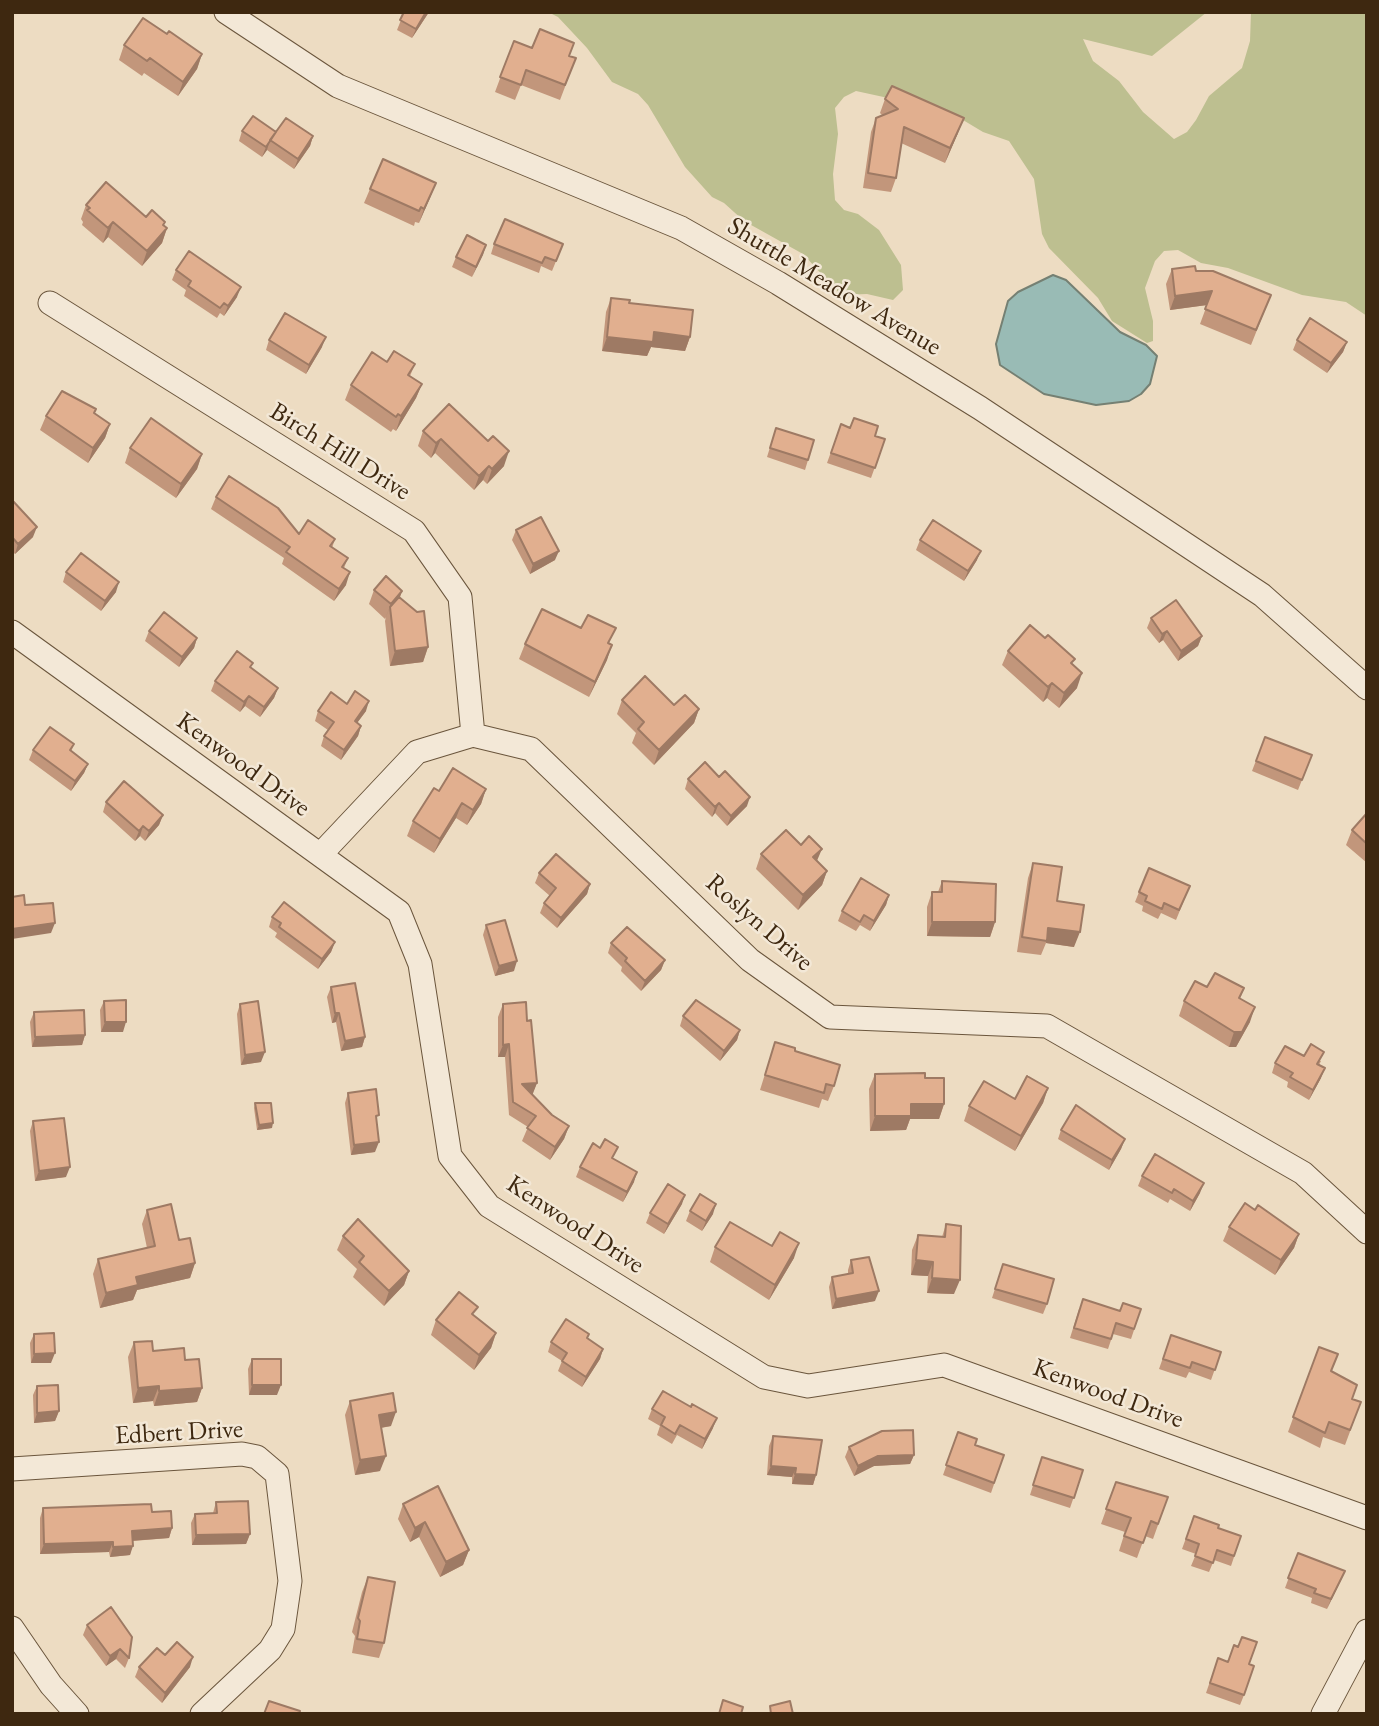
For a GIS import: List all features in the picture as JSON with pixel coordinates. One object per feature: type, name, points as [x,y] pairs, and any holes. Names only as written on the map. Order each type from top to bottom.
[{"type":"street","name":"Shuttle Meadow Avenue","points":[[226,12],[338,86],[681,228],[778,283],[981,408],[1262,595],[1367,688]]},
{"type":"street","name":"Birch Hill Drive","points":[[50,303],[414,531],[460,597],[473,735]]},
{"type":"street","name":"Kenwood Drive","points":[[12,632],[399,912],[420,964],[450,1156],[489,1206],[764,1377],[808,1386],[944,1365],[1367,1518]]},
{"type":"street","points":[[320,855],[417,752],[473,735]]},
{"type":"street","name":"Roslyn Drive","points":[[473,735],[531,749],[750,960],[830,1017],[1047,1026],[1303,1173],[1367,1232]]},
{"type":"street","name":"Edbert Drive","points":[[12,1469],[242,1454],[257,1457],[277,1474],[290,1581],[283,1629],[270,1650],[202,1714]]},
{"type":"street","points":[[1323,1714],[1367,1631]]},
{"type":"street","points":[[13,1632],[51,1685],[78,1714]]},
{"type":"green space","points":[[548,12],[1207,12],[1152,56],[1083,39],[1093,61],[1119,81],[1143,112],[1174,139],[1187,132],[1209,96],[1242,68],[1250,41],[1251,12],[1367,12],[1367,316],[1346,302],[1302,295],[1228,268],[1201,263],[1178,250],[1164,251],[1155,261],[1145,288],[1153,321],[1153,341],[1147,343],[1112,321],[1098,298],[1049,248],[1042,234],[1034,179],[1009,141],[983,132],[948,111],[856,91],[844,97],[835,108],[838,134],[833,174],[835,200],[844,210],[858,214],[879,230],[901,265],[903,290],[893,300],[867,294],[841,295],[803,254],[744,221],[724,203],[712,197],[685,167],[648,105],[638,94],[612,82],[587,48],[558,17]]},
{"type":"water","points":[[1053,275],[1066,280],[1120,332],[1146,345],[1157,356],[1150,384],[1141,394],[1129,401],[1096,405],[1044,394],[1000,365],[996,344],[1008,301],[1018,292]]},
{"type":"building","points":[[404,12],[426,12],[416,29],[400,20]]},
{"type":"building","points":[[143,18],[167,34],[169,31],[202,54],[183,82],[150,58],[147,61],[124,45]]},
{"type":"building","points":[[540,29],[574,43],[569,56],[576,58],[565,85],[526,70],[521,85],[500,77],[514,41],[532,48]]},
{"type":"building","points":[[892,86],[964,118],[950,148],[904,127],[896,178],[868,173],[876,118],[898,109],[885,99]]},
{"type":"building","points":[[253,116],[276,132],[266,147],[242,131]]},
{"type":"building","points":[[286,118],[313,136],[298,159],[270,140]]},
{"type":"building","points":[[383,159],[436,183],[424,209],[421,207],[419,211],[370,189]]},
{"type":"building","points":[[106,182],[146,217],[152,210],[165,222],[163,225],[167,228],[147,251],[113,222],[108,228],[87,210],[90,208],[86,205]]},
{"type":"building","points":[[505,219],[563,244],[556,261],[545,257],[542,263],[494,244]]},
{"type":"building","points":[[467,235],[486,245],[476,267],[456,257]]},
{"type":"building","points":[[189,251],[241,287],[228,306],[224,303],[220,308],[188,286],[191,281],[176,270]]},
{"type":"building","points":[[1195,266],[1196,271],[1213,271],[1271,295],[1256,330],[1205,309],[1212,291],[1175,296],[1172,269]]},
{"type":"building","points":[[611,298],[630,300],[629,303],[693,310],[690,337],[654,332],[653,342],[607,337]]},
{"type":"building","points":[[285,313],[326,337],[309,365],[269,340]]},
{"type":"building","points":[[1310,318],[1347,342],[1331,363],[1297,340]]},
{"type":"building","points":[[394,351],[415,364],[408,375],[422,384],[401,416],[398,414],[396,417],[351,385],[372,352],[387,362]]},
{"type":"building","points":[[62,391],[96,409],[94,413],[110,424],[93,448],[46,416]]},
{"type":"building","points":[[449,404],[488,441],[493,436],[509,451],[492,469],[489,466],[479,476],[441,439],[436,443],[423,431]]},
{"type":"building","points":[[151,418],[202,454],[181,484],[130,448]]},
{"type":"building","points":[[854,418],[878,426],[875,436],[885,439],[875,468],[831,453],[841,424],[850,428]]},
{"type":"building","points":[[776,428],[814,440],[808,460],[770,448]]},
{"type":"building","points":[[229,476],[278,508],[299,534],[308,520],[335,539],[330,546],[348,558],[342,567],[350,572],[339,589],[286,552],[290,547],[216,497]]},
{"type":"building","points":[[12,500],[37,527],[18,544],[12,537]]},
{"type":"building","points":[[541,517],[559,551],[533,564],[516,530]]},
{"type":"building","points":[[933,520],[981,551],[968,571],[920,540]]},
{"type":"building","points":[[81,553],[119,582],[105,601],[66,572]]},
{"type":"building","points":[[386,576],[402,591],[391,604],[374,590]]},
{"type":"building","points":[[399,597],[417,612],[424,611],[428,647],[395,651],[390,607]]},
{"type":"building","points":[[1176,600],[1202,636],[1181,651],[1167,631],[1162,634],[1151,618]]},
{"type":"building","points":[[542,609],[581,628],[588,615],[616,628],[608,643],[612,645],[595,682],[525,644]]},
{"type":"building","points":[[164,612],[197,638],[182,657],[149,631]]},
{"type":"building","points":[[1030,625],[1045,638],[1048,635],[1075,659],[1071,663],[1082,673],[1064,693],[1052,683],[1048,687],[1008,651]]},
{"type":"building","points":[[237,651],[253,663],[250,667],[278,688],[264,707],[249,696],[244,702],[215,681]]},
{"type":"building","points":[[645,676],[674,705],[685,695],[699,709],[659,750],[638,729],[644,722],[622,700]]},
{"type":"building","points":[[355,691],[369,701],[355,721],[361,726],[344,750],[324,736],[334,722],[318,711],[331,692],[347,704]]},
{"type":"building","points":[[50,727],[74,744],[70,750],[88,764],[75,781],[33,750]]},
{"type":"building","points":[[1265,737],[1312,755],[1302,780],[1256,761]]},
{"type":"building","points":[[705,762],[719,777],[725,771],[750,797],[731,816],[719,803],[715,807],[688,779]]},
{"type":"building","points":[[453,768],[486,789],[473,810],[462,803],[440,839],[413,821],[434,788],[439,791]]},
{"type":"building","points":[[124,781],[163,815],[149,831],[143,826],[139,831],[106,802]]},
{"type":"building","points":[[1367,813],[1367,844],[1352,830]]},
{"type":"building","points":[[786,830],[801,845],[809,836],[822,849],[813,857],[827,871],[803,895],[761,854]]},
{"type":"building","points":[[556,854],[590,884],[561,918],[544,903],[556,888],[539,873]]},
{"type":"building","points":[[1033,863],[1062,867],[1057,901],[1084,905],[1080,932],[1048,928],[1047,941],[1022,937]]},
{"type":"building","points":[[1149,868],[1190,886],[1179,910],[1164,903],[1162,909],[1145,901],[1147,896],[1139,892]]},
{"type":"building","points":[[861,878],[889,895],[874,921],[864,915],[860,922],[842,911]]},
{"type":"building","points":[[942,881],[996,884],[995,922],[932,922],[932,892],[942,892]]},
{"type":"building","points":[[24,895],[25,905],[53,903],[55,923],[12,929],[12,897]]},
{"type":"building","points":[[284,902],[335,942],[322,959],[279,927],[281,923],[272,917]]},
{"type":"building","points":[[505,920],[517,961],[499,966],[486,925]]},
{"type":"building","points":[[627,927],[665,960],[645,981],[611,943]]},
{"type":"building","points":[[1215,973],[1244,988],[1239,998],[1255,1007],[1242,1032],[1234,1032],[1184,1001],[1195,981],[1207,987]]},
{"type":"building","points":[[355,983],[365,1037],[345,1041],[339,1013],[335,1013],[331,987]]},
{"type":"building","points":[[126,1000],[126,1022],[105,1022],[104,1001]]},
{"type":"building","points":[[696,1000],[740,1030],[724,1051],[683,1016]]},
{"type":"building","points":[[258,1001],[265,1052],[245,1055],[240,1004]]},
{"type":"building","points":[[526,1002],[527,1021],[531,1020],[537,1083],[522,1084],[552,1115],[569,1126],[555,1147],[527,1128],[536,1116],[513,1102],[509,1044],[503,1045],[503,1004]]},
{"type":"building","points":[[84,1010],[85,1035],[35,1037],[34,1012]]},
{"type":"building","points":[[775,1042],[840,1065],[834,1086],[826,1084],[824,1093],[765,1075]]},
{"type":"building","points":[[1311,1044],[1324,1052],[1317,1064],[1325,1068],[1313,1090],[1290,1077],[1293,1073],[1275,1063],[1285,1046],[1304,1056]]},
{"type":"building","points":[[925,1073],[925,1078],[944,1078],[944,1104],[911,1104],[911,1116],[875,1116],[875,1074]]},
{"type":"building","points":[[1027,1076],[1048,1088],[1021,1136],[969,1106],[984,1081],[1015,1099]]},
{"type":"building","points":[[376,1089],[379,1142],[354,1145],[348,1093]]},
{"type":"building","points":[[255,1103],[271,1103],[273,1123],[259,1125]]},
{"type":"building","points":[[1076,1105],[1125,1139],[1112,1160],[1061,1130]]},
{"type":"building","points":[[64,1118],[70,1167],[39,1171],[33,1121]]},
{"type":"building","points":[[605,1139],[618,1147],[612,1158],[637,1172],[627,1192],[580,1167],[593,1143],[600,1148]]},
{"type":"building","points":[[1155,1154],[1204,1183],[1193,1201],[1174,1189],[1172,1193],[1142,1176]]},
{"type":"building","points":[[668,1184],[685,1195],[668,1224],[650,1213]]},
{"type":"building","points":[[700,1194],[716,1204],[706,1221],[690,1211]]},
{"type":"building","points":[[1245,1203],[1255,1210],[1258,1205],[1299,1234],[1281,1260],[1229,1227]]},
{"type":"building","points":[[171,1204],[179,1240],[190,1238],[195,1263],[136,1277],[138,1285],[106,1293],[98,1259],[155,1246],[147,1210]]},
{"type":"building","points":[[358,1219],[409,1271],[389,1291],[359,1262],[364,1256],[343,1236]]},
{"type":"building","points":[[730,1222],[772,1246],[780,1232],[799,1243],[775,1285],[715,1247]]},
{"type":"building","points":[[946,1224],[961,1226],[960,1280],[932,1278],[933,1262],[916,1260],[918,1235],[945,1237]]},
{"type":"building","points":[[869,1257],[879,1291],[836,1299],[832,1277],[853,1273],[851,1260]]},
{"type":"building","points":[[1003,1264],[1054,1279],[1047,1304],[995,1289]]},
{"type":"building","points":[[459,1292],[478,1307],[472,1314],[496,1333],[479,1355],[436,1320]]},
{"type":"building","points":[[1083,1299],[1120,1311],[1123,1303],[1141,1309],[1134,1329],[1116,1323],[1111,1339],[1074,1328]]},
{"type":"building","points":[[566,1319],[589,1334],[587,1338],[603,1349],[586,1377],[562,1361],[567,1353],[551,1342]]},
{"type":"building","points":[[54,1333],[55,1353],[34,1354],[34,1334]]},
{"type":"building","points":[[1171,1335],[1221,1352],[1215,1370],[1192,1362],[1190,1368],[1163,1359]]},
{"type":"building","points":[[152,1341],[153,1351],[184,1348],[185,1360],[199,1359],[202,1388],[159,1391],[159,1386],[138,1388],[134,1342]]},
{"type":"building","points":[[1319,1347],[1338,1354],[1331,1371],[1357,1385],[1352,1399],[1361,1402],[1350,1430],[1329,1422],[1325,1433],[1293,1417]]},
{"type":"building","points":[[252,1359],[281,1359],[281,1385],[252,1385]]},
{"type":"building","points":[[58,1385],[59,1411],[37,1413],[37,1386]]},
{"type":"building","points":[[663,1391],[717,1418],[705,1439],[680,1425],[675,1434],[661,1425],[665,1417],[652,1409]]},
{"type":"building","points":[[393,1393],[396,1412],[379,1415],[386,1456],[360,1460],[350,1401]]},
{"type":"building","points":[[913,1430],[914,1455],[878,1456],[858,1466],[849,1447],[882,1431]]},
{"type":"building","points":[[958,1432],[977,1439],[975,1445],[1004,1455],[994,1483],[946,1465]]},
{"type":"building","points":[[773,1436],[822,1440],[816,1475],[795,1474],[796,1468],[771,1466]]},
{"type":"building","points":[[1042,1457],[1083,1470],[1074,1498],[1033,1485]]},
{"type":"building","points":[[1116,1482],[1168,1497],[1158,1524],[1151,1521],[1143,1543],[1124,1536],[1131,1518],[1106,1509]]},
{"type":"building","points":[[438,1486],[469,1550],[446,1562],[425,1522],[415,1528],[403,1504]]},
{"type":"building","points":[[248,1501],[250,1534],[196,1535],[195,1514],[217,1513],[216,1502]]},
{"type":"building","points":[[151,1504],[152,1512],[171,1511],[172,1528],[132,1531],[133,1546],[113,1547],[113,1542],[44,1544],[43,1508]]},
{"type":"building","points":[[1194,1516],[1241,1536],[1234,1556],[1217,1550],[1213,1563],[1195,1556],[1199,1544],[1186,1539]]},
{"type":"building","points":[[1298,1553],[1345,1571],[1331,1599],[1314,1593],[1316,1589],[1288,1578]]},
{"type":"building","points":[[368,1577],[395,1582],[384,1643],[357,1639],[360,1621],[358,1618]]},
{"type":"building","points":[[111,1607],[132,1637],[129,1658],[120,1649],[110,1656],[87,1625]]},
{"type":"building","points":[[1242,1637],[1257,1642],[1249,1664],[1254,1666],[1244,1695],[1210,1683],[1218,1658],[1228,1662],[1234,1645],[1238,1647]]},
{"type":"building","points":[[177,1642],[193,1657],[165,1693],[139,1667],[157,1648],[165,1655]]},
{"type":"building","points":[[723,1700],[743,1707],[741,1714],[719,1714]]},
{"type":"building","points":[[269,1701],[300,1711],[299,1714],[264,1714]]},
{"type":"building","points":[[790,1701],[793,1714],[771,1714],[770,1706]]}]
